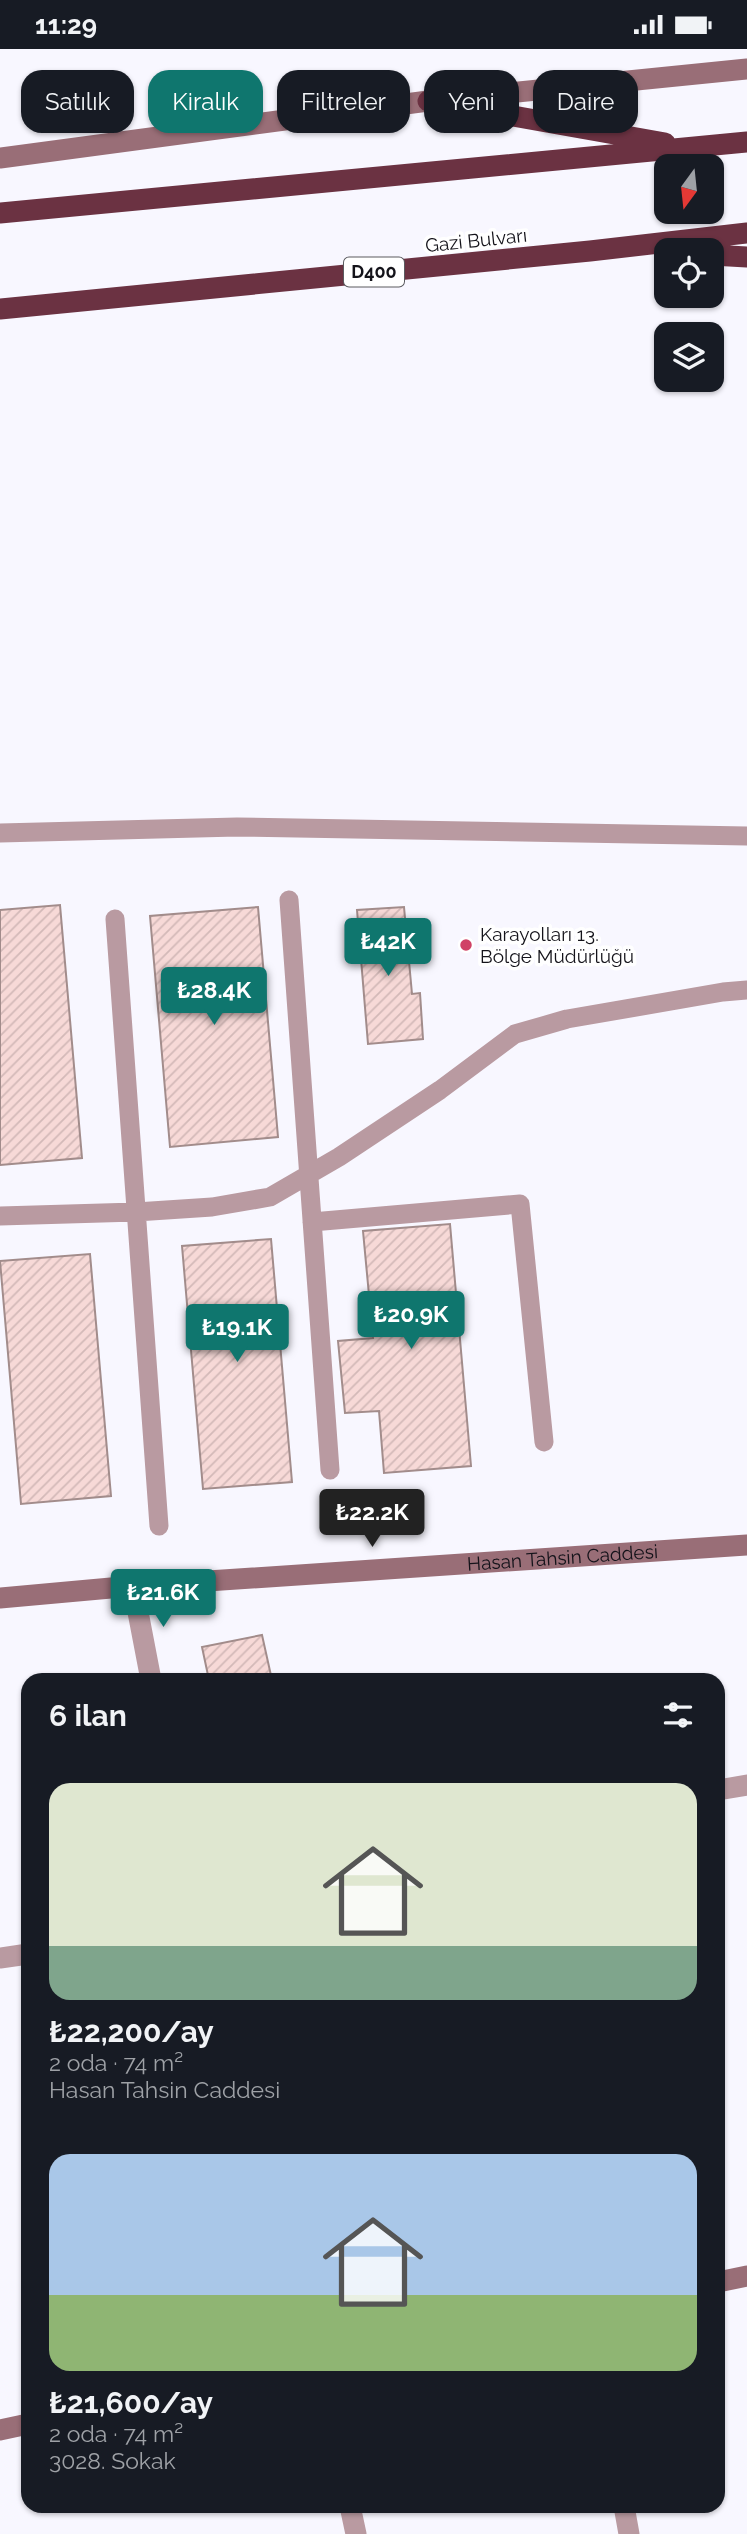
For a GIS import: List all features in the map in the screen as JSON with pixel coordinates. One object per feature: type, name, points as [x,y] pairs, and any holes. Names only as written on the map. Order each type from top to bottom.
[{"type":"highway","points":[[519,117],[692,147]]},
{"type":"highway","points":[[0,213],[747,142]]},
{"type":"highway","name":"Gazi Bulvarı","points":[[0,309],[747,233]]},
{"type":"highway","points":[[590,251],[654,253]]},
{"type":"highway","points":[[724,256],[747,257]]},
{"type":"street","points":[[519,92],[747,69]]},
{"type":"street","points":[[0,158],[424,102]]},
{"type":"street","name":"Hasan Tahsin Caddesi","points":[[0,1598],[133,1586],[747,1545]]},
{"type":"street","points":[[133,1586],[150,1673]]},
{"type":"street","points":[[725,1789],[747,1785]]},
{"type":"street","points":[[0,1958],[21,1955]]},
{"type":"street","points":[[725,2281],[747,2276]]},
{"type":"street","points":[[0,2430],[21,2426]]},
{"type":"street","points":[[352,2513],[356,2534]]},
{"type":"street","points":[[625,2513],[629,2534]]},
{"type":"lane","points":[[0,833],[237,827],[747,836]]},
{"type":"lane","points":[[289,900],[330,1470]]},
{"type":"lane","points":[[115,919],[159,1526]]},
{"type":"lane","points":[[0,1216],[212,1207],[270,1197],[440,1090],[514,1034],[567,1019],[747,990]]},
{"type":"lane","points":[[312,1222],[520,1204],[544,1442]]},
{"type":"building","points":[[60,905],[82,1158],[0,1165],[0,910]]},
{"type":"building","points":[[258,907],[278,1137],[170,1147],[150,916]]},
{"type":"building","points":[[404,907],[412,994],[420,993],[423,1039],[368,1044],[357,910]]},
{"type":"building","points":[[450,1224],[471,1466],[384,1473],[379,1411],[345,1413],[338,1341],[373,1338],[363,1231]]},
{"type":"building","points":[[271,1239],[292,1482],[203,1489],[182,1246]]},
{"type":"building","points":[[90,1254],[111,1496],[21,1504],[0,1261]]},
{"type":"building","points":[[262,1635],[270,1673],[208,1673],[202,1647]]},
{"type":"place","name":"Karayolları 13. Bölge Müdürlüğü","points":[[466,945]]}]
